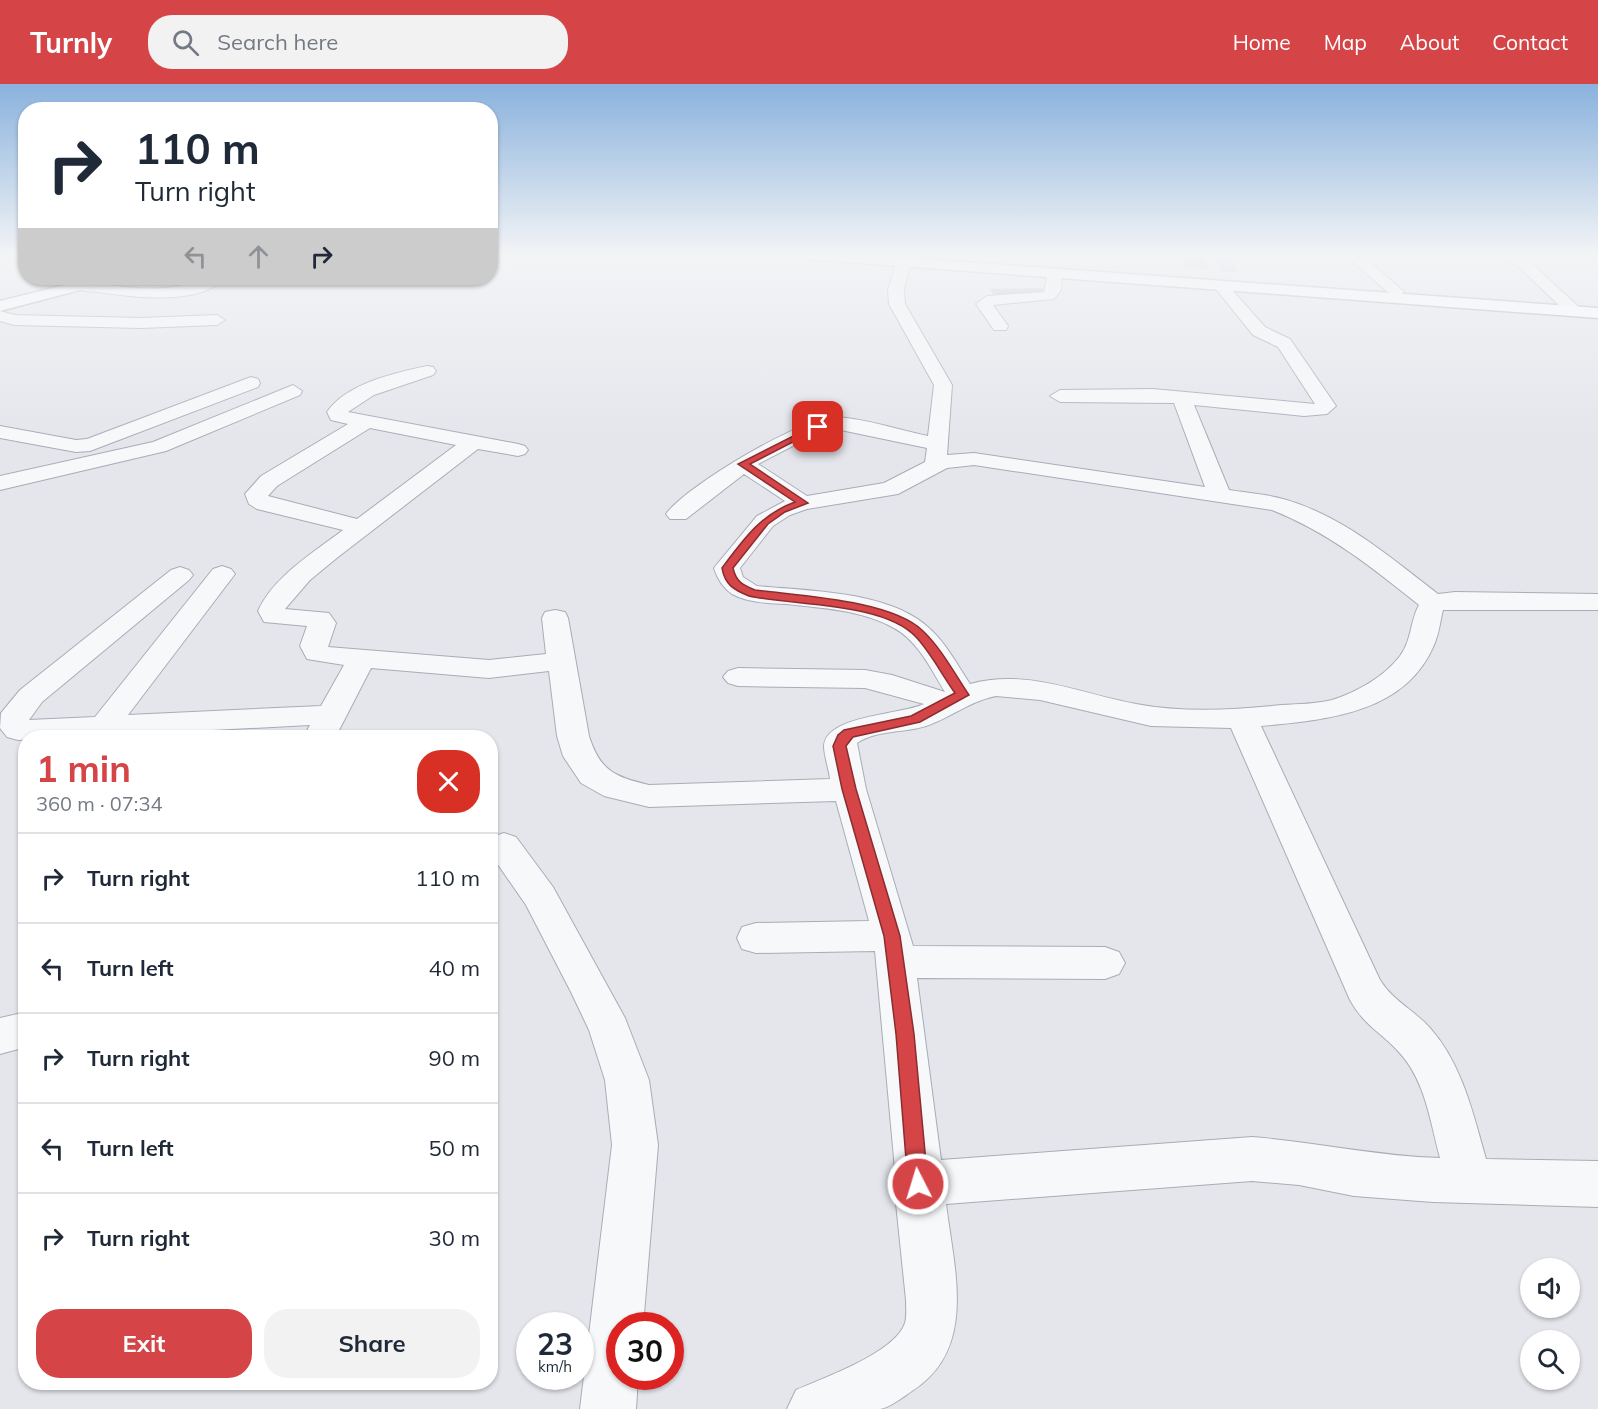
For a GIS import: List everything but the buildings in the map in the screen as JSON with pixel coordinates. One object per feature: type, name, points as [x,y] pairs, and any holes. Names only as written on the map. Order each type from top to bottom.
[{"type":"street","points":[[3,317],[14,320],[119,323],[217,320]]},
{"type":"street","points":[[904,317],[943,385],[937,454],[890,489],[803,503],[782,510],[765,521],[728,568],[729,578],[737,587],[753,593],[868,609],[905,622],[920,634],[956,699]]},
{"type":"street","points":[[992,317],[1000,326]]},
{"type":"street","points":[[1059,396],[1133,395],[1304,410],[1320,410],[1326,406],[1284,343],[1259,332],[1246,317]]},
{"type":"street","points":[[427,371],[368,392],[337,412],[338,416],[364,423],[518,450]]},
{"type":"street","points":[[0,432],[76,446],[90,445],[251,383]]},
{"type":"street","points":[[0,483],[159,447],[293,391]]},
{"type":"street","points":[[1182,398],[1219,494]]},
{"type":"street","points":[[359,527],[265,504],[257,500],[256,494],[269,481],[364,423]]},
{"type":"street","points":[[678,514],[743,464],[807,431],[836,423],[959,460],[1002,461],[1277,504],[1323,522],[1345,535],[1433,603],[1455,600],[1590,606]]},
{"type":"street","points":[[473,442],[359,527],[302,575],[271,611],[273,616],[319,619],[322,623],[314,646],[317,653],[361,660],[489,669],[561,661]]},
{"type":"street","points":[[743,464],[803,503]]},
{"type":"street","points":[[102,728],[222,574]]},
{"type":"street","points":[[18,730],[13,724],[16,713],[31,696],[180,575]]},
{"type":"street","points":[[815,1409],[880,1382],[915,1354],[929,1328],[932,1300],[894,949],[849,789],[840,746],[842,738],[860,730],[915,719],[980,689],[1008,687],[1044,692],[1135,714],[1175,719],[1242,718],[1335,708],[1365,698],[1393,679],[1414,658],[1424,638],[1428,610],[1433,603]]},
{"type":"street","points":[[555,618],[573,736],[579,756],[592,775],[616,788],[649,795],[849,789]]},
{"type":"street","points":[[61,730],[325,726],[361,660]]},
{"type":"street","points":[[738,677],[873,680],[956,699]]},
{"type":"street","points":[[1242,718],[1364,988],[1375,1007],[1413,1038],[1431,1061],[1445,1093],[1469,1180]]},
{"type":"street","points":[[504,846],[540,897],[589,988],[610,1030],[627,1080],[635,1145],[608,1409]]},
{"type":"street","points":[[756,938],[1105,963]]},
{"type":"street","points":[[0,1036],[18,1031]]},
{"type":"street","points":[[918,1184],[1252,1159],[1299,1163],[1354,1174],[1598,1184]]},
{"type":"route","points":[[818,427],[743,464],[803,503],[782,510],[765,521],[728,568],[729,578],[737,587],[753,593],[868,609],[905,622],[920,634],[962,695],[915,719],[849,733],[842,738],[840,746],[849,789],[892,936],[905,1034],[918,1184]]}]
